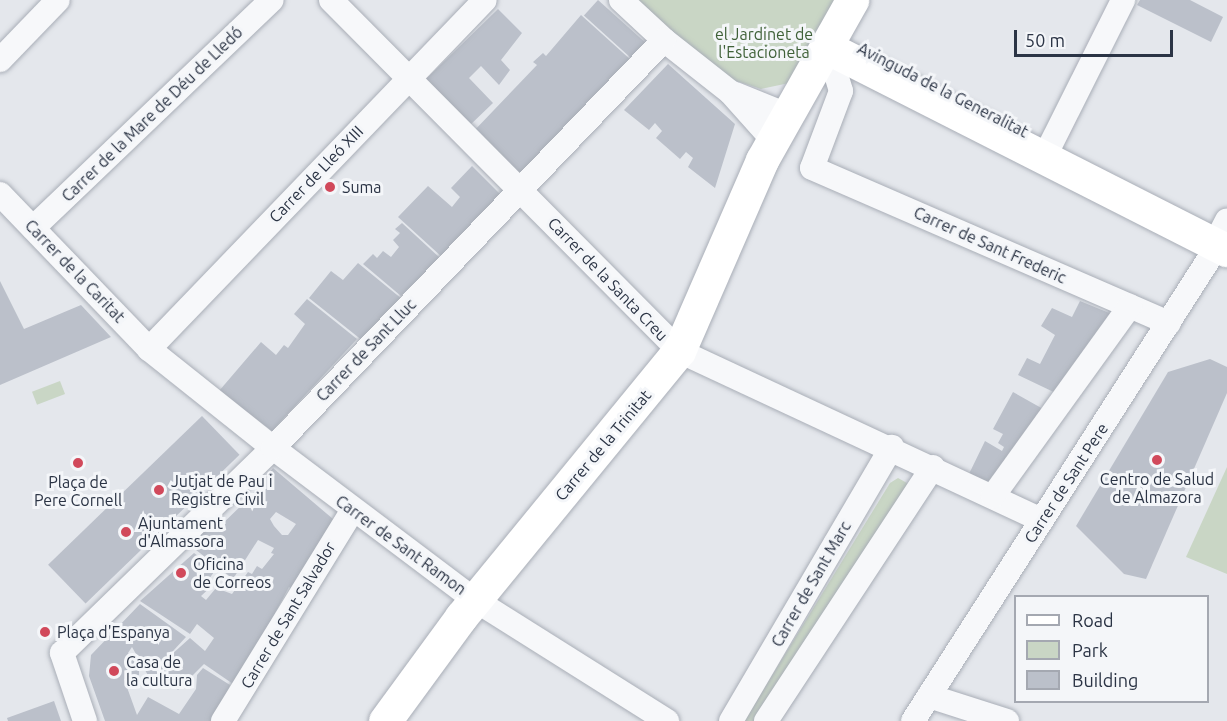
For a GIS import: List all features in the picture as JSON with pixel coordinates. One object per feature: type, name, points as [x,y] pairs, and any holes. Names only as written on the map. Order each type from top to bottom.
[{"type":"street","points":[[0,60],[58,0]]},
{"type":"street","name":"Carrer de la Mare de Déu de Lledó","points":[[33,228],[272,0]]},
{"type":"street","name":"Carrer de la Santa Creu","points":[[331,0],[410,76],[679,351],[892,447],[1042,520]]},
{"type":"street","name":"Carrer de Lleó XIII","points":[[149,349],[485,0]]},
{"type":"street","points":[[621,0],[664,40],[779,127]]},
{"type":"street","name":"Carrer de la Trinitat","points":[[385,721],[404,690],[475,600],[679,351],[779,127],[831,42],[852,0]]},
{"type":"street","points":[[1047,151],[1123,0]]},
{"type":"street","name":"Carrer de Sant Lluc","points":[[85,721],[62,653],[273,448],[664,40]]},
{"type":"street","name":"Avinguda de la Generalitat","points":[[831,42],[1047,151],[1224,236]]},
{"type":"street","name":"Carrer de Sant Frederic","points":[[831,42],[841,92],[812,168],[1169,323]]},
{"type":"street","name":"Carrer de la Caritat","points":[[0,194],[149,349]]},
{"type":"street","name":"Carrer de Sant Pere","points":[[913,721],[1224,236]]},
{"type":"street","points":[[993,496],[1130,306]]},
{"type":"street","name":"Carrer de Sant Ramon","points":[[149,349],[353,510],[475,600],[667,721]]},
{"type":"street","name":"Carrer de Sant Marc","points":[[731,721],[892,447]]},
{"type":"street","name":"Carrer de Sant Marc","points":[[766,721],[933,467]]},
{"type":"street","name":"Carrer de Sant Salvador","points":[[224,721],[353,510]]},
{"type":"street","points":[[928,696],[1007,721]]},
{"type":"green space","name":"el Jardinet de l'Estacioneta","points":[[637,0],[839,0],[789,83],[761,89],[721,76]]},
{"type":"green space","points":[[60,381],[65,394],[37,405],[32,392]]},
{"type":"green space","points":[[1227,467],[1227,574],[1186,557]]},
{"type":"green space","points":[[898,478],[907,483],[909,491],[756,721],[744,721],[890,483]]},
{"type":"building","points":[[598,0],[650,47],[636,62],[584,16]]},
{"type":"building","points":[[1140,0],[1190,0],[1223,17],[1211,42],[1137,5]]},
{"type":"building","points":[[498,9],[522,33],[501,60],[510,70],[499,85],[481,66],[469,78],[493,103],[468,127],[421,84]]},
{"type":"building","points":[[581,15],[632,61],[601,88],[519,183],[471,134],[537,65],[533,62],[543,53],[546,56]]},
{"type":"building","points":[[668,64],[735,124],[715,188],[688,167],[693,158],[686,152],[680,159],[656,138],[662,131],[655,123],[649,130],[624,110]]},
{"type":"building","points":[[472,166],[502,196],[442,257],[398,217],[428,186],[452,207],[460,197],[451,188]]},
{"type":"building","points":[[402,223],[440,258],[401,296],[363,264],[373,254],[377,258],[383,251],[391,257],[399,247],[393,240],[400,233],[395,229]]},
{"type":"building","points":[[358,263],[402,299],[363,341],[309,298],[331,271],[343,280]]},
{"type":"building","points":[[0,281],[24,329],[81,305],[111,337],[0,385]]},
{"type":"building","points":[[307,299],[357,339],[272,431],[219,391],[261,342],[276,355],[284,345],[288,348],[305,324],[294,314]]},
{"type":"building","points":[[1080,301],[1119,317],[1062,396],[1018,375],[1027,358],[1040,364],[1055,335],[1041,326],[1052,308],[1072,317]]},
{"type":"building","name":"Centro de Salud de Almazora","points":[[1210,359],[1227,367],[1227,393],[1146,579],[1124,574],[1076,526],[1168,372]]},
{"type":"building","points":[[1013,392],[1052,414],[991,493],[967,478],[985,441],[1002,451],[1004,447],[998,443],[1003,434],[993,429]]},
{"type":"building","name":"Ajuntament d'Almassora","points":[[202,416],[240,455],[86,604],[48,565]]},
{"type":"building","points":[[273,468],[333,519],[295,590],[289,587],[236,686],[204,664],[178,690],[156,669],[159,679],[154,686],[132,647],[128,653],[139,668],[139,675],[124,679],[137,715],[148,697],[179,714],[196,689],[197,675],[203,668],[230,685],[218,721],[105,721],[89,676],[91,655],[140,604],[186,637],[161,664],[190,638],[205,651],[214,638],[197,624],[190,634],[140,601],[194,553],[216,569],[209,579],[215,583],[201,596],[206,600],[216,588],[232,594],[248,572],[252,574],[257,566],[262,569],[274,554],[271,553],[274,548],[258,540],[233,579],[191,546],[207,526],[214,532],[251,496]],"holes":[[[276,512],[296,524],[288,535],[282,535],[270,519]]]},
{"type":"building","points":[[54,701],[61,721],[8,721],[7,718]]},
{"type":"place","name":"Suma","points":[[330,187]]},
{"type":"place","name":"Centro de Salud de Almazora","points":[[1157,460]]},
{"type":"place","name":"Plaça de Pere Cornell","points":[[78,463]]},
{"type":"place","name":"Jutjat de Pau i Registre Civil","points":[[159,490]]},
{"type":"place","name":"Ajuntament d'Almassora","points":[[126,532]]},
{"type":"place","name":"Oficina de Correos","points":[[181,573]]},
{"type":"place","name":"Plaça d'Espanya","points":[[45,632]]},
{"type":"place","name":"Casa de la cultura","points":[[114,671]]}]
